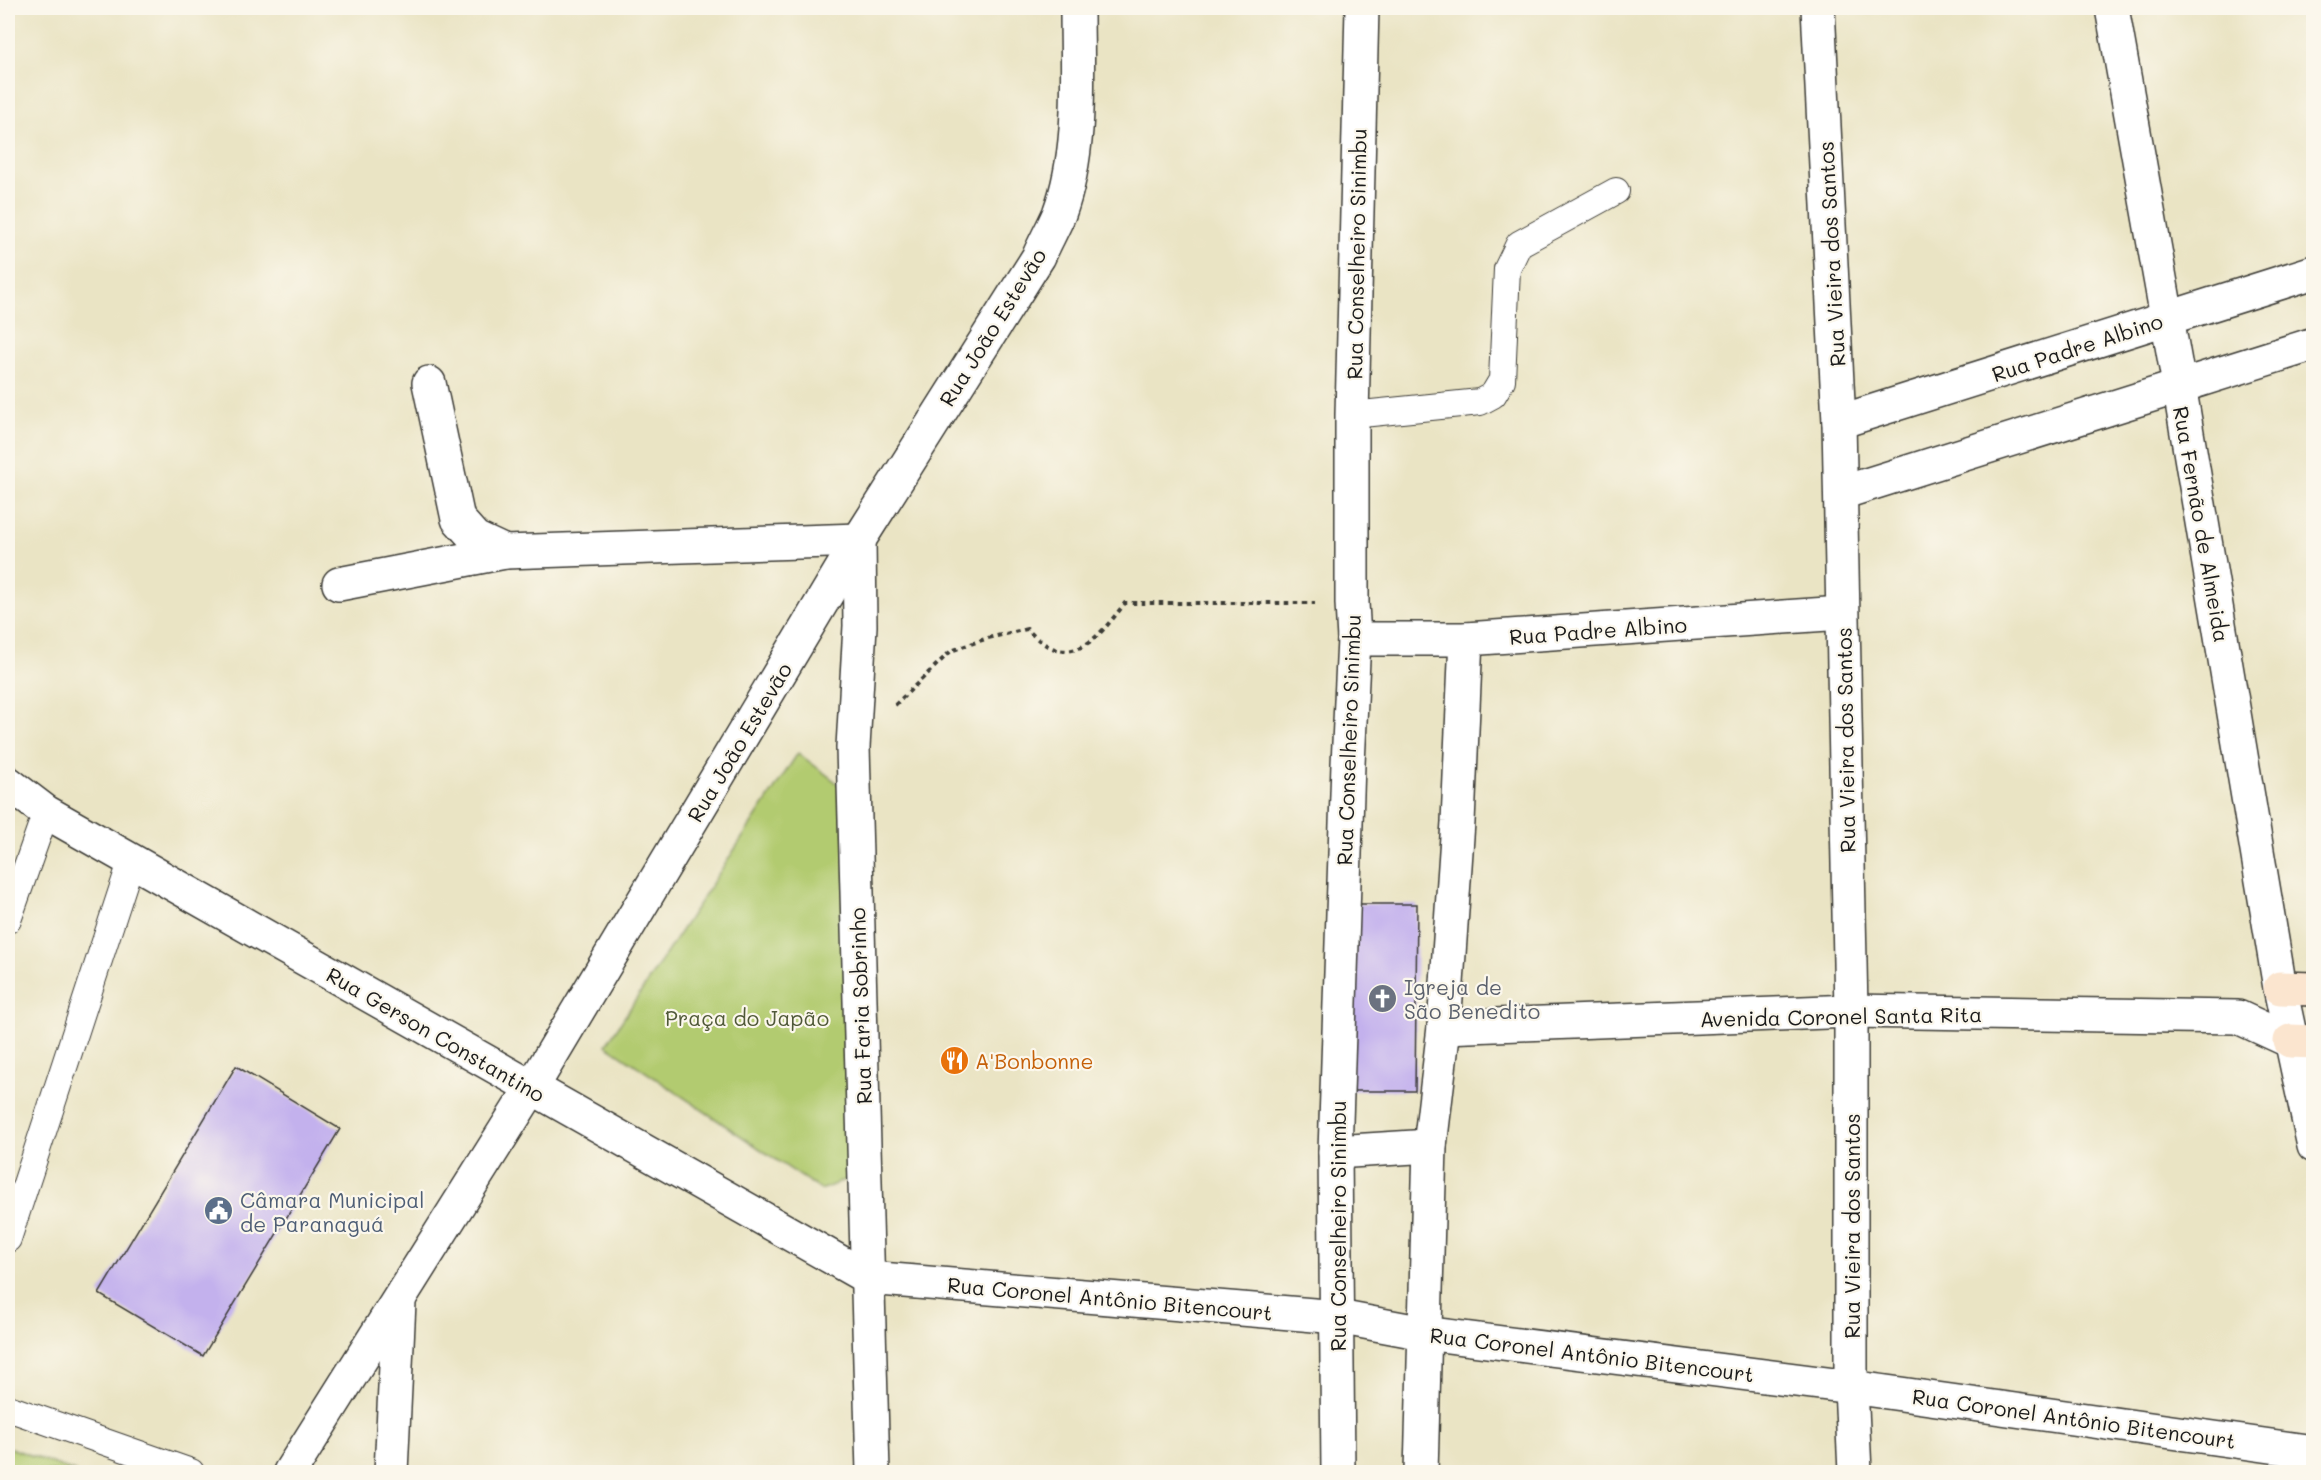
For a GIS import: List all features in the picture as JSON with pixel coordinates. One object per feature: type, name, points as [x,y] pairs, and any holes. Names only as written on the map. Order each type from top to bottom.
[{"type":"street","name":"Rua João Estevão","points":[[391,1473],[399,1300],[531,1089],[859,540],[1039,256],[1058,214],[1068,181],[1076,134],[1077,8]]},
{"type":"street","name":"Rua Conselheiro Sinimbu","points":[[1338,1473],[1335,1152],[1347,776],[1354,639],[1352,415],[1362,8]]},
{"type":"street","name":"Rua Vieira dos Santos","points":[[1818,8],[1841,493],[1851,1011],[1851,1387],[1856,1473]]},
{"type":"street","name":"Rua Fernão de Almeida","points":[[2112,8],[2179,385],[2280,988],[2302,1042],[2313,1146]]},
{"type":"street","name":"Rua Padre Albino","points":[[1839,422],[2313,272]]},
{"type":"street","points":[[1841,493],[2313,344]]},
{"type":"street","points":[[429,383],[458,519],[475,538],[505,552]]},
{"type":"street","points":[[339,585],[505,552],[859,540]]},
{"type":"street","name":"Rua Faria Sobrinho","points":[[859,540],[860,626],[852,747],[873,1473]]},
{"type":"street","name":"Rua Padre Albino","points":[[1354,639],[1466,639],[1842,614]]},
{"type":"street","points":[[1421,1473],[1430,1146],[1444,1027],[1458,822],[1466,639]]},
{"type":"street","name":"Rua Gerson Constantino","points":[[8,783],[46,812],[868,1278]]},
{"type":"street","points":[[2238,1017],[2280,988],[2313,989]]},
{"type":"street","name":"Avenida Coronel Santa Rita","points":[[1444,1027],[1851,1011],[2238,1017],[2302,1042]]},
{"type":"street","points":[[1335,1152],[1430,1146]]},
{"type":"street","name":"Rua Coronel Antônio Bitencourt","points":[[868,1278],[1338,1317],[1424,1333],[1851,1387],[2313,1452]]},
{"type":"street","points":[[290,1473],[399,1300]]},
{"type":"lane","points":[[1352,415],[1480,402],[1493,395],[1502,380],[1507,269],[1520,244],[1616,191]]},
{"type":"lane","points":[[8,920],[46,812]]},
{"type":"lane","points":[[8,1239],[132,860]]},
{"type":"lane","points":[[8,1408],[191,1473]]},
{"type":"path","points":[[852,747],[951,651],[988,638],[1027,629],[1039,642],[1053,650],[1082,647],[1099,635],[1125,603],[1352,603]]},
{"type":"green space","name":"Praça do Japão","points":[[798,753],[845,789],[852,1177],[821,1190],[606,1045]]},
{"type":"green space","points":[[8,1447],[76,1472],[8,1472]]},
{"type":"building","name":"Igreja de São Benedito","points":[[1352,904],[1417,904],[1415,1091],[1351,1091]]},
{"type":"building","name":"Câmara Municipal de Paranaguá","points":[[236,1066],[340,1129],[203,1356],[99,1294]]},
{"type":"place","name":"Igreja de São Benedito","points":[[1383,998]]},
{"type":"place","name":"A'Bonbonne","points":[[954,1060]]},
{"type":"place","name":"Câmara Municipal de Paranaguá","points":[[219,1211]]}]
